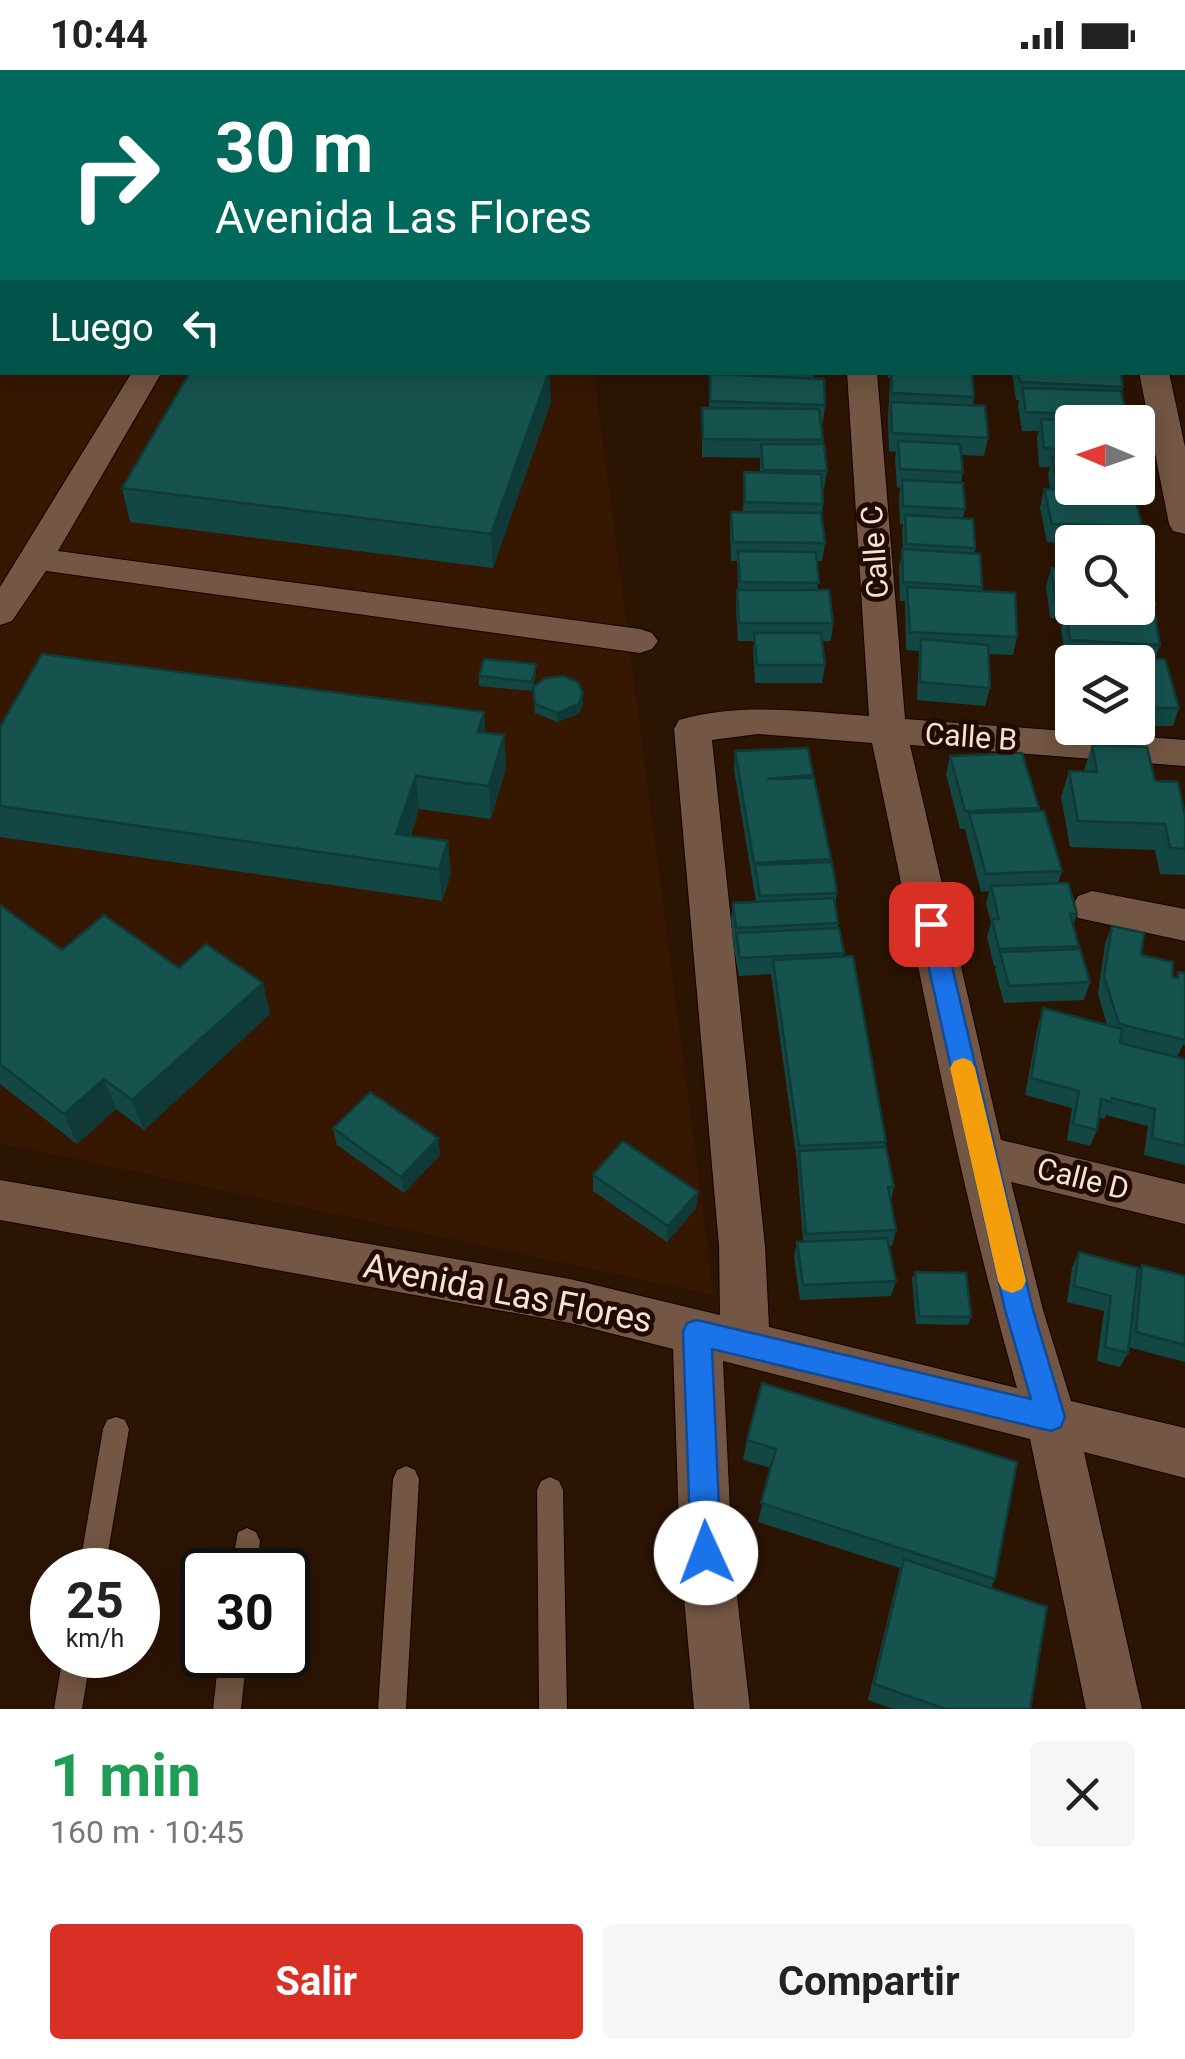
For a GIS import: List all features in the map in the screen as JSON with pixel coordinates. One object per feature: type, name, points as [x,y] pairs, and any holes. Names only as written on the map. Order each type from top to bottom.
[{"type":"street","points":[[0,614],[37,559],[145,375]]},
{"type":"street","name":"Calle C","points":[[862,375],[888,731],[982,1155],[1019,1310],[1051,1417],[1114,1709]]},
{"type":"street","points":[[1155,375],[1185,524]]},
{"type":"street","points":[[37,559],[640,640]]},
{"type":"street","name":"Calle B","points":[[721,1339],[742,1246],[692,729],[758,720],[1185,753]]},
{"type":"street","points":[[1092,907],[1185,926]]},
{"type":"street","name":"Calle D","points":[[982,1155],[1185,1204]]},
{"type":"street","name":"Avenida Las Flores","points":[[0,1200],[570,1301],[1185,1452]]},
{"type":"street","points":[[721,1339],[706,1553],[722,1709]]},
{"type":"lane","points":[[96,1548],[116,1429]]},
{"type":"lane","points":[[392,1709],[406,1480]]},
{"type":"lane","points":[[550,1490],[553,1709]]},
{"type":"lane","points":[[246,1548],[247,1541]]},
{"type":"lane","points":[[68,1709],[74,1678]]},
{"type":"lane","points":[[227,1709],[230,1678]]},
{"type":"shaded area","points":[[0,375],[594,375],[714,1295],[0,1143]]},
{"type":"building","points":[[188,375],[548,375],[491,534],[122,488]]},
{"type":"building","points":[[710,375],[824,379],[825,405],[710,401]]},
{"type":"building","points":[[891,375],[972,375],[974,397],[892,393]]},
{"type":"building","points":[[1019,375],[1121,375],[1123,387],[1020,382]]},
{"type":"building","points":[[1022,388],[1121,391],[1124,405],[1055,405],[1055,413],[1026,412]]},
{"type":"building","points":[[891,402],[985,406],[988,438],[892,433]]},
{"type":"building","points":[[702,408],[819,409],[823,440],[703,439]]},
{"type":"building","points":[[1041,419],[1055,420],[1055,449],[1044,448]]},
{"type":"building","points":[[898,441],[960,444],[963,472],[900,469]]},
{"type":"building","points":[[761,444],[824,444],[827,471],[763,470]]},
{"type":"building","points":[[744,472],[821,474],[823,504],[745,502]]},
{"type":"building","points":[[902,480],[963,483],[965,509],[903,506]]},
{"type":"building","points":[[1044,489],[1055,489],[1055,505],[1137,505],[1142,525],[1097,525],[1052,524]]},
{"type":"building","points":[[731,512],[821,513],[825,543],[733,542]]},
{"type":"building","points":[[905,515],[973,519],[975,548],[906,544]]},
{"type":"building","points":[[902,549],[980,554],[982,587],[903,582]]},
{"type":"building","points":[[738,551],[816,552],[819,583],[740,582]]},
{"type":"building","points":[[1051,568],[1055,568],[1055,600]]},
{"type":"building","points":[[907,587],[1015,593],[1017,637],[910,632]]},
{"type":"building","points":[[737,590],[829,590],[833,623],[739,623]]},
{"type":"building","points":[[1155,616],[1160,645],[1070,640],[1068,625],[1155,625]]},
{"type":"building","points":[[754,633],[821,633],[825,665],[757,665]]},
{"type":"building","points":[[921,639],[988,645],[990,688],[920,682]]},
{"type":"building","points":[[42,654],[484,712],[478,732],[504,735],[489,786],[416,776],[396,834],[448,841],[439,869],[0,806],[0,727]]},
{"type":"building","points":[[484,659],[536,664],[532,682],[479,676]]},
{"type":"building","points":[[1155,659],[1165,659],[1179,708],[1155,708]]},
{"type":"building","points":[[563,676],[578,682],[583,693],[579,704],[557,713],[535,704],[533,687],[546,678]]},
{"type":"building","points":[[1092,745],[1147,747],[1155,781],[1178,782],[1185,816],[1185,849],[1170,848],[1165,824],[1078,821],[1069,771],[1097,772]]},
{"type":"building","points":[[808,748],[813,775],[767,779],[814,778],[831,859],[754,863],[735,751]]},
{"type":"building","points":[[1022,753],[1039,808],[965,811],[950,756]]},
{"type":"building","points":[[1044,811],[1062,871],[986,874],[969,813]]},
{"type":"building","points":[[832,862],[837,893],[760,896],[755,865]]},
{"type":"building","points":[[1068,883],[1077,914],[1070,914],[1079,946],[999,949],[992,919],[999,919],[991,886]]},
{"type":"building","points":[[834,898],[838,923],[736,928],[733,903]]},
{"type":"building","points":[[0,905],[62,950],[104,915],[179,968],[206,944],[263,983],[132,1100],[104,1079],[64,1114],[0,1064]]},
{"type":"building","points":[[1112,926],[1144,933],[1141,955],[1173,962],[1172,977],[1178,978],[1178,972],[1185,973],[1185,1040],[1119,1024],[1104,976]]},
{"type":"building","points":[[839,928],[844,953],[740,958],[736,933]]},
{"type":"building","points":[[1080,949],[1090,982],[1009,986],[1000,952]]},
{"type":"building","points":[[853,956],[886,1142],[799,1146],[773,960]]},
{"type":"building","points":[[1043,1008],[1122,1029],[1120,1043],[1185,1059],[1185,1146],[1152,1138],[1155,1109],[1112,1098],[1111,1102],[1101,1099],[1097,1130],[1073,1124],[1079,1091],[1031,1078]]},
{"type":"building","points":[[370,1092],[438,1138],[401,1177],[333,1128]]},
{"type":"building","points":[[623,1141],[698,1192],[668,1226],[593,1175]]},
{"type":"building","points":[[886,1147],[894,1187],[888,1187],[896,1230],[806,1234],[799,1151]]},
{"type":"building","points":[[887,1238],[896,1281],[803,1285],[797,1242]]},
{"type":"building","points":[[1079,1252],[1138,1268],[1128,1353],[1105,1347],[1111,1296],[1074,1286]]},
{"type":"building","points":[[1142,1265],[1185,1276],[1185,1345],[1136,1332]]},
{"type":"building","points":[[915,1272],[966,1273],[971,1317],[919,1316]]},
{"type":"building","points":[[762,1383],[1017,1462],[995,1579],[761,1503],[776,1449],[747,1440]]},
{"type":"building","points":[[904,1559],[1047,1607],[1030,1709],[945,1709],[874,1684]]},
{"type":"slow traffic","points":[[963,1068],[1012,1281]]},
{"type":"route","points":[[706,1553],[697,1332],[1051,1417],[1019,1310],[931,924]]}]
